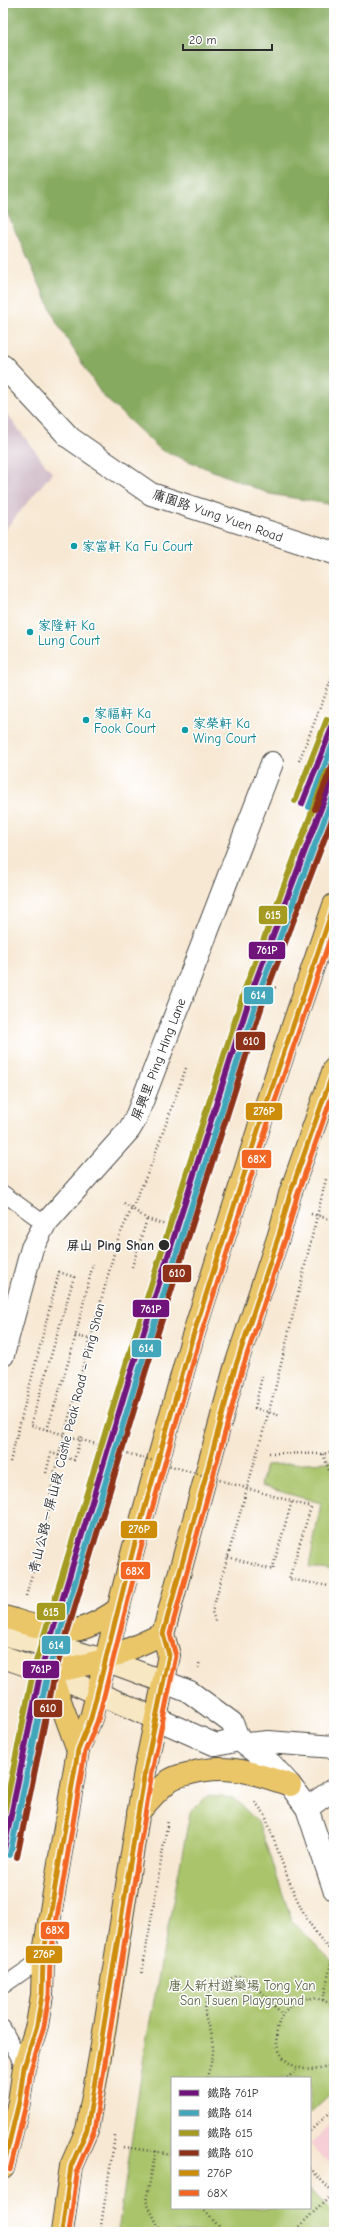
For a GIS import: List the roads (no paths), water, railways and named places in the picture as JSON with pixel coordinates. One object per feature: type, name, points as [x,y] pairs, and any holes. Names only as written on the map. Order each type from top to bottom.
[{"type":"main road","points":[[3,2168],[19,2102],[24,2067],[36,2025],[42,1995],[43,1958],[78,1750],[91,1718],[117,1610],[192,1339],[302,995],[334,905]]},
{"type":"main road","points":[[62,2232],[71,2166],[87,2130],[97,2076],[154,1718],[169,1655],[164,1634],[235,1368],[279,1235],[290,1194],[334,1069]]},
{"type":"main road","points":[[3,1617],[66,1632],[85,1628],[103,1620],[117,1610]]},
{"type":"main road","points":[[78,1750],[50,1673],[105,1660],[164,1634]]},
{"type":"main road","points":[[138,1814],[153,1795],[172,1779],[196,1771],[222,1767],[248,1771],[290,1785]]},
{"type":"street","name":"庸園路 Yung Yuen Road","points":[[3,366],[70,438],[151,494],[334,553]]},
{"type":"street","name":"屏興里 Ping Hing Lane","points":[[3,1356],[32,1248],[45,1224],[129,1130],[135,1120],[272,763]]},
{"type":"street","points":[[3,1634],[105,1660],[190,1692],[217,1711],[232,1723],[242,1742],[271,1764],[290,1785],[307,1808],[334,1889]]},
{"type":"street","points":[[3,1657],[50,1673],[216,1745],[242,1742],[268,1742],[334,1747]]},
{"type":"street","points":[[307,1808],[334,1789]]},
{"type":"lane","points":[[3,1193],[45,1224]]},
{"type":"lane","points":[[3,1986],[43,1958]]},
{"type":"lane","points":[[3,2028],[24,2067]]},
{"type":"rail line","name":"615","points":[[295,801],[327,719]]},
{"type":"rail line","name":"761P","points":[[302,804],[334,722]]},
{"type":"rail line","name":"614","points":[[309,807],[334,741]]},
{"type":"rail line","name":"610","points":[[315,809],[334,761]]},
{"type":"rail line","name":"615","points":[[3,1819],[34,1668],[126,1364],[246,986],[327,772]]},
{"type":"rail line","name":"761P","points":[[3,1854],[41,1670],[133,1366],[253,988],[334,774]]},
{"type":"rail line","name":"614","points":[[10,1855],[48,1672],[140,1368],[260,990],[334,794]]},
{"type":"rail line","name":"610","points":[[17,1857],[55,1673],[146,1370],[266,993],[334,814]]},
{"type":"place","name":"家富軒 Ka Fu Court","points":[[74,546]]},
{"type":"place","name":"家隆軒 Ka Lung Court","points":[[30,632]]},
{"type":"place","name":"家福軒 Ka Fook Court","points":[[86,720]]},
{"type":"place","name":"家榮軒 Ka Wing Court","points":[[185,730]]},
{"type":"place","name":"屏山 Ping Shan","points":[[164,1245]]},
{"type":"park label","name":"唐人新村遊樂場 Tong Yan San Tsuen Playground","points":[[242,1992]]}]
